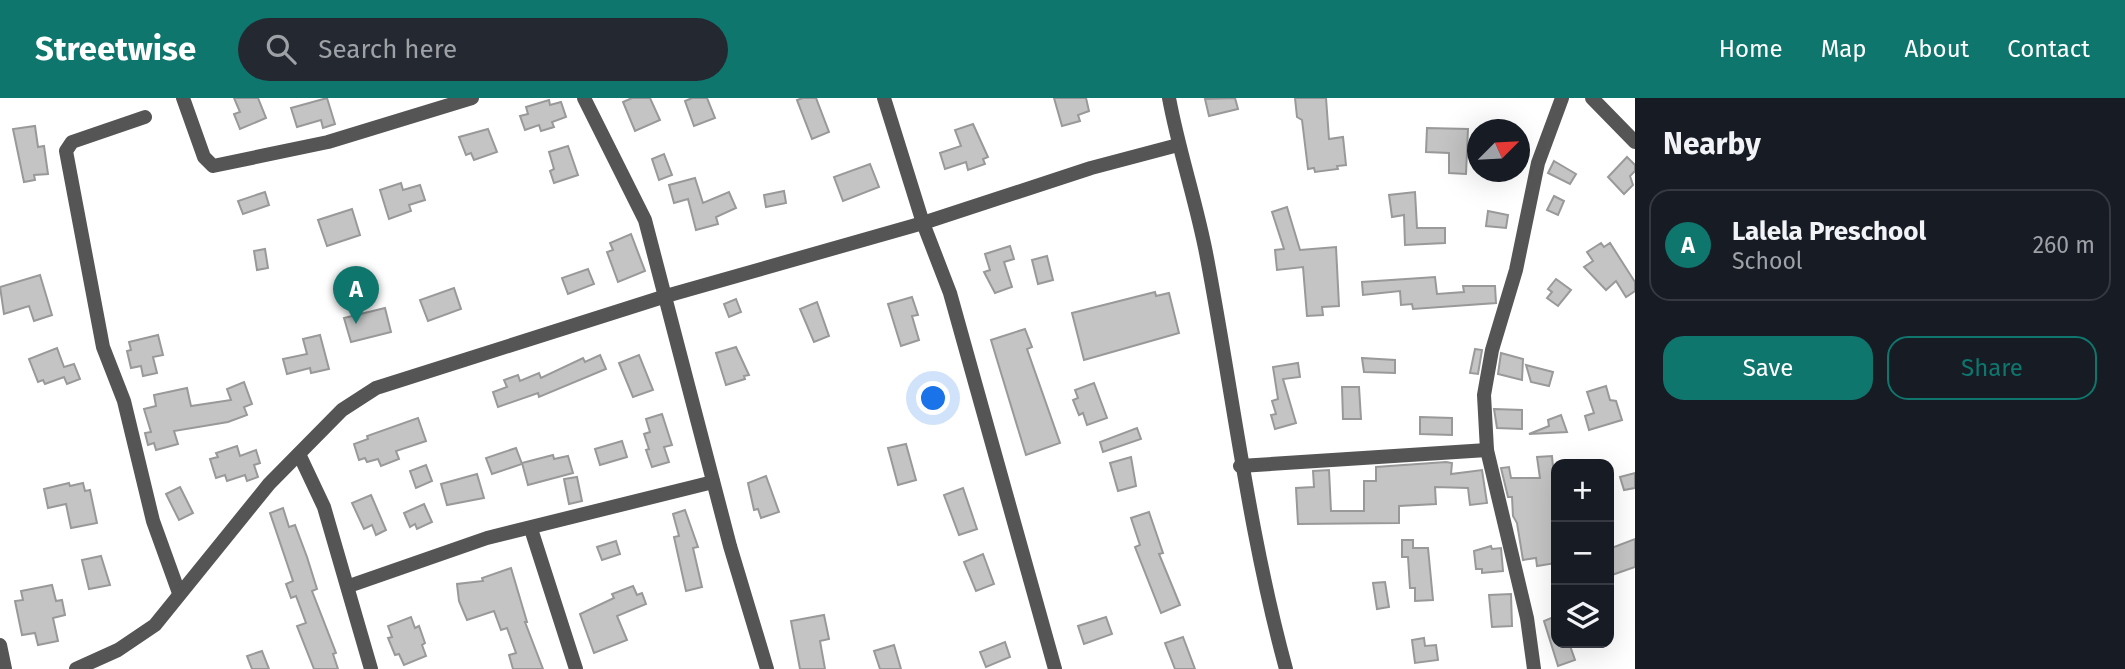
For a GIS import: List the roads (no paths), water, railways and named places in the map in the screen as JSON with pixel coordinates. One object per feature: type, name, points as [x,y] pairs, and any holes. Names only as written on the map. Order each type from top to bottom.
[{"type":"street","points":[[183,98],[204,157],[213,166],[328,142],[472,98]]},
{"type":"street","points":[[584,98],[645,220],[713,482],[768,669]]},
{"type":"street","points":[[884,98],[923,223],[950,293],[1055,669]]},
{"type":"street","points":[[1169,98],[1178,145],[1207,256],[1240,466],[1286,669]]},
{"type":"street","points":[[1534,669],[1527,618],[1487,450],[1485,395],[1492,350],[1516,270],[1538,163],[1562,98]]},
{"type":"street","points":[[1592,98],[1635,142]]},
{"type":"street","points":[[145,117],[72,142],[66,151],[103,347],[124,401],[153,521],[179,593]]},
{"type":"street","points":[[76,669],[118,650],[155,625],[179,593],[299,454],[342,411],[376,388],[666,296],[923,223],[1091,168],[1178,145]]},
{"type":"street","points":[[1240,466],[1487,450]]},
{"type":"street","points":[[299,454],[324,507],[371,669]]},
{"type":"street","points":[[349,586],[487,538],[713,482]]},
{"type":"street","points":[[531,529],[576,669]]},
{"type":"street","points":[[0,645],[5,669]]},
{"type":"place","name":"Lalela Preschool","points":[[356,324]]}]
